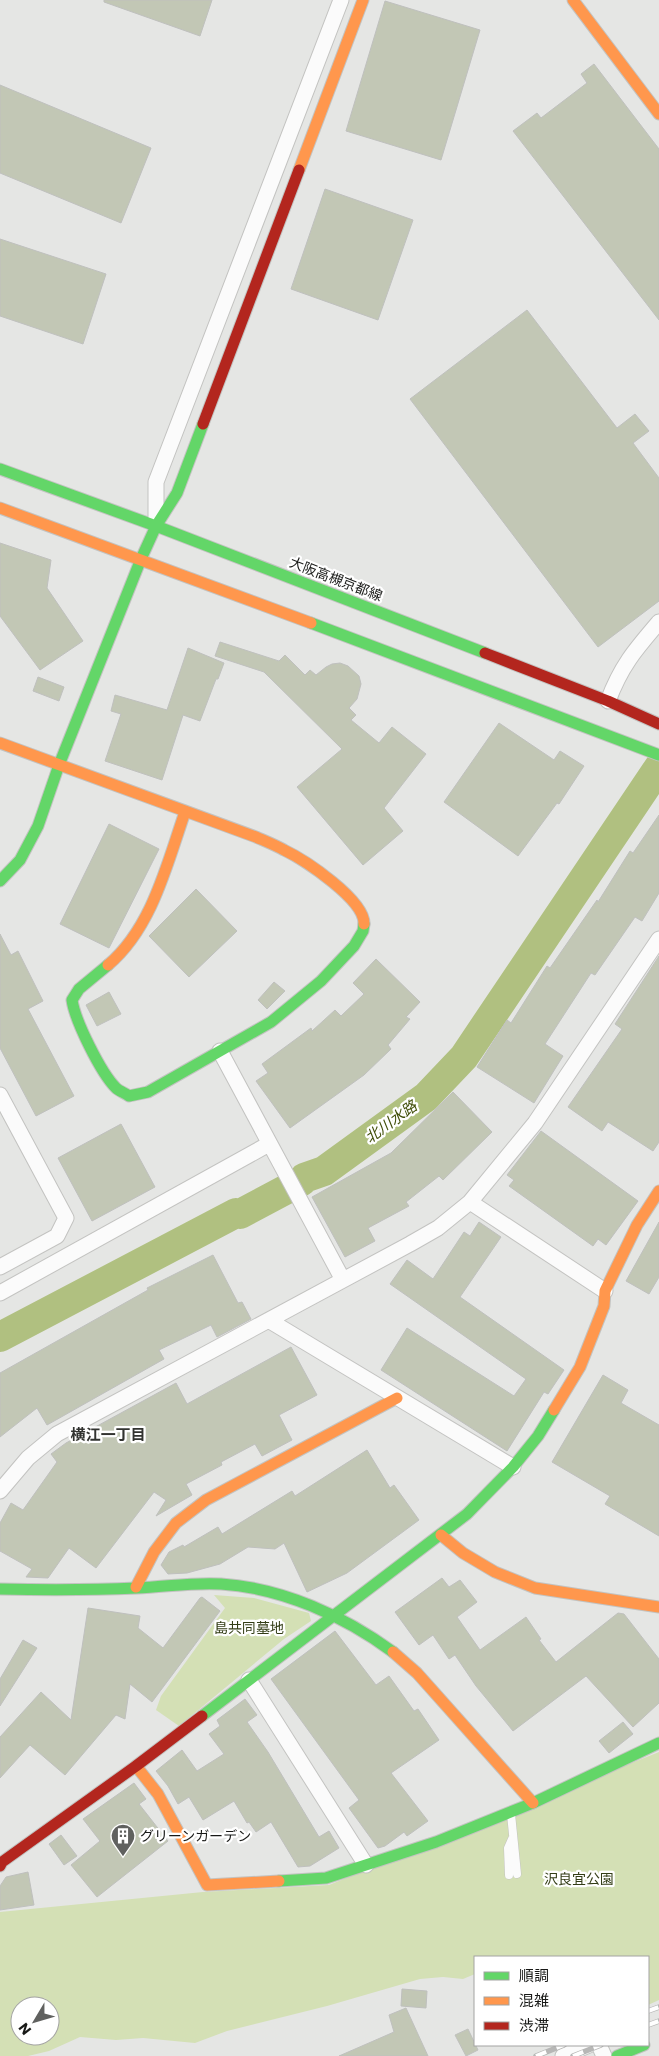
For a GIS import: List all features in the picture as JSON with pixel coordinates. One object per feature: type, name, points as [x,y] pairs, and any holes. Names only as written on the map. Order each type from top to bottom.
[{"type":"street","points":[[156,526],[156,482],[341,0]]},
{"type":"street","points":[[0,881],[20,860],[34,835],[141,559],[156,526],[178,493],[364,0]]},
{"type":"street","points":[[573,0],[659,114]]},
{"type":"street","name":"大阪高槻京都線","points":[[0,469],[156,526],[658,721]]},
{"type":"street","points":[[0,508],[141,559],[659,754]]},
{"type":"street","points":[[608,701],[617,676],[635,649],[659,622]]},
{"type":"street","points":[[0,743],[256,837],[285,850],[353,900],[364,917],[363,931],[354,946],[321,981],[271,1022],[148,1092],[129,1096],[115,1088],[108,1077],[74,1014],[72,1000],[78,991],[121,953],[138,928],[156,890],[185,812]]},
{"type":"street","points":[[0,1491],[28,1458],[57,1434],[270,1321],[438,1228],[470,1202],[535,1124],[659,939]]},
{"type":"street","points":[[220,1051],[344,1280]]},
{"type":"street","points":[[0,1095],[66,1218],[58,1236],[0,1267]]},
{"type":"street","points":[[0,1293],[269,1144]]},
{"type":"street","points":[[1,1862],[136,1766],[467,1514],[513,1467],[538,1436],[580,1368],[604,1306],[605,1291],[637,1225],[659,1191]]},
{"type":"street","points":[[470,1202],[605,1291]]},
{"type":"street","points":[[270,1321],[513,1467]]},
{"type":"street","points":[[136,1587],[154,1552],[176,1523],[206,1500],[397,1398]]},
{"type":"street","points":[[441,1535],[463,1553],[495,1572],[535,1588],[659,1607]]},
{"type":"street","points":[[0,1589],[73,1591],[221,1584],[279,1594],[333,1616],[367,1633],[393,1652],[417,1673],[533,1803]]},
{"type":"street","points":[[249,1680],[366,1865]]},
{"type":"street","points":[[136,1766],[158,1794],[207,1885],[326,1878],[436,1842],[533,1803],[659,1743]]},
{"type":"street","points":[[563,2056],[587,2046]]},
{"type":"street","points":[[618,2056],[641,2046]]},
{"type":"lane","points":[[510,1812],[512,1839],[508,1848],[513,1875]]},
{"type":"green space","name":"島共同墓地","points":[[214,1595],[254,1598],[309,1613],[311,1621],[284,1639],[179,1726],[156,1710],[161,1696],[225,1608]]},
{"type":"green space","name":"沢良宜公園","points":[[659,1752],[659,2000],[649,2005],[649,1956],[474,1956],[474,1974],[463,1979],[443,1977],[420,1979],[327,2006],[227,2031],[195,2043],[143,2038],[116,2040],[80,2037],[49,2051],[28,2056],[0,2056],[0,1912],[203,1892],[329,1885]]},
{"type":"building","points":[[104,0],[212,0],[200,36],[104,2]]},
{"type":"building","points":[[385,1],[480,30],[441,160],[346,131]]},
{"type":"building","points":[[594,64],[659,149],[659,320],[513,131],[537,113],[541,118],[587,83],[581,74]]},
{"type":"building","points":[[0,85],[151,148],[121,223],[0,173]]},
{"type":"building","points":[[325,189],[413,220],[378,320],[291,289]]},
{"type":"building","points":[[0,239],[106,274],[83,344],[0,316]]},
{"type":"building","points":[[527,310],[617,428],[635,414],[649,431],[633,443],[659,478],[659,601],[598,647],[410,399]]},
{"type":"building","points":[[0,543],[51,560],[47,588],[83,641],[40,670],[0,616]]},
{"type":"building","points":[[220,642],[279,661],[285,655],[305,675],[310,670],[316,675],[332,664],[340,663],[348,666],[359,676],[361,684],[357,699],[349,708],[356,715],[351,720],[379,743],[392,727],[426,754],[384,808],[403,831],[363,865],[297,787],[342,749],[264,672],[215,656]]},
{"type":"building","points":[[188,648],[224,663],[200,721],[183,715],[162,780],[105,761],[121,714],[111,711],[115,695],[167,710]]},
{"type":"building","points":[[38,677],[64,687],[59,701],[33,691]]},
{"type":"building","points":[[499,723],[554,760],[560,751],[584,766],[559,804],[557,803],[518,856],[444,802]]},
{"type":"building","points":[[659,815],[659,893],[642,921],[635,917],[595,975],[591,973],[545,1044],[563,1056],[534,1103],[477,1067],[507,1020],[511,1023],[547,966],[550,968],[597,900],[598,902],[630,851],[633,853]]},
{"type":"building","points":[[109,824],[159,849],[109,948],[60,924]]},
{"type":"building","points":[[196,889],[237,931],[189,977],[149,936]]},
{"type":"building","points":[[0,934],[11,955],[18,951],[43,1001],[28,1009],[74,1096],[36,1116],[0,1048]]},
{"type":"building","points":[[659,956],[659,1142],[653,1151],[608,1122],[602,1131],[568,1107],[622,1029],[615,1024]]},
{"type":"building","points":[[376,959],[420,1002],[406,1017],[410,1019],[388,1045],[391,1049],[364,1075],[290,1128],[256,1081],[268,1073],[262,1064],[311,1028],[312,1031],[335,1010],[341,1016],[364,994],[353,983]]},
{"type":"building","points":[[274,982],[285,991],[267,1009],[258,1000]]},
{"type":"building","points":[[109,992],[121,1014],[97,1026],[86,1005]]},
{"type":"building","points":[[453,1092],[492,1132],[443,1180],[439,1176],[406,1202],[409,1206],[368,1228],[375,1241],[345,1257],[312,1197],[391,1153]]},
{"type":"building","points":[[121,1124],[155,1187],[92,1221],[58,1158]]},
{"type":"building","points":[[541,1131],[638,1201],[606,1245],[598,1239],[593,1246],[509,1186],[514,1180],[507,1175]]},
{"type":"building","points":[[479,1222],[501,1237],[460,1297],[564,1370],[548,1394],[544,1392],[507,1451],[381,1370],[407,1328],[514,1396],[526,1379],[390,1284],[407,1260],[433,1279],[464,1232],[470,1236]]},
{"type":"building","points":[[659,1222],[659,1277],[649,1294],[626,1281]]},
{"type":"building","points":[[213,1255],[238,1303],[242,1302],[251,1319],[217,1337],[211,1325],[159,1350],[164,1359],[47,1425],[37,1408],[0,1437],[0,1373],[148,1290],[147,1288]]},
{"type":"building","points":[[291,1347],[317,1395],[279,1415],[292,1440],[262,1456],[255,1444],[221,1462],[222,1465],[186,1484],[192,1495],[156,1516],[166,1500],[154,1492],[96,1568],[69,1548],[48,1578],[26,1577],[32,1569],[0,1551],[0,1523],[11,1503],[23,1510],[57,1462],[51,1454],[66,1443],[176,1383],[187,1404]]},
{"type":"building","points":[[603,1375],[628,1390],[621,1403],[659,1425],[659,1536],[605,1504],[610,1496],[552,1462]]},
{"type":"building","points":[[367,1450],[390,1488],[394,1485],[419,1520],[347,1573],[307,1592],[284,1543],[275,1549],[248,1547],[220,1564],[187,1573],[168,1574],[161,1565],[169,1552],[183,1545],[184,1547],[218,1527],[222,1534],[292,1491],[295,1496]]},
{"type":"building","points":[[442,1578],[449,1587],[460,1580],[477,1602],[457,1617],[480,1650],[526,1617],[541,1639],[539,1640],[556,1662],[618,1613],[624,1614],[659,1659],[659,1703],[633,1727],[586,1676],[513,1731],[476,1686],[455,1655],[449,1659],[433,1635],[419,1645],[395,1612]]},
{"type":"building","points":[[202,1597],[220,1611],[152,1702],[130,1684],[125,1719],[116,1715],[65,1775],[30,1745],[0,1778],[0,1737],[41,1692],[71,1720],[88,1608],[140,1616],[138,1628],[163,1648]]},
{"type":"building","points":[[335,1631],[376,1685],[389,1676],[414,1711],[418,1709],[439,1740],[391,1773],[428,1821],[407,1836],[404,1832],[385,1846],[378,1848],[349,1808],[359,1800],[271,1679]]},
{"type":"building","points":[[23,1640],[37,1648],[0,1706],[0,1679]]},
{"type":"building","points":[[245,1699],[257,1715],[247,1722],[268,1752],[319,1837],[329,1831],[339,1848],[310,1866],[298,1867],[271,1822],[256,1832],[249,1822],[247,1823],[234,1801],[203,1820],[189,1797],[178,1804],[168,1786],[156,1771],[182,1750],[197,1771],[224,1754],[209,1734],[220,1726],[217,1720]]},
{"type":"building","points":[[623,1722],[633,1734],[609,1753],[599,1741]]},
{"type":"building","points":[[134,1783],[146,1799],[139,1804],[168,1841],[97,1897],[71,1865],[100,1841],[83,1819]]},
{"type":"building","points":[[61,1835],[77,1856],[64,1865],[49,1844]]},
{"type":"building","points":[[28,1872],[34,1905],[0,1910],[0,1886],[6,1877]]},
{"type":"building","points":[[402,1989],[427,1991],[426,2008],[401,2006]]},
{"type":"building","points":[[406,2008],[428,2056],[339,2056],[394,2032],[389,2015]]},
{"type":"building","points":[[468,2029],[474,2046],[478,2050],[466,2056],[455,2035]]},
{"type":"waterway","name":"北川水路","points":[[0,1337],[236,1213],[240,1214],[302,1181],[304,1178],[324,1171],[426,1097],[464,1057],[659,767]]},
{"type":"railway","points":[[649,2011],[659,2007]]},
{"type":"railway","points":[[649,2025],[659,2021]]},
{"type":"railway","points":[[536,2056],[561,2046]]},
{"type":"railway","points":[[573,2056],[598,2046]]},
{"type":"traffic: fast","points":[[0,881],[20,860],[38,826],[59,765],[141,559],[156,526],[177,493],[203,424]]},
{"type":"traffic: fast","points":[[0,469],[156,526],[485,653]]},
{"type":"traffic: fast","points":[[311,623],[659,755]]},
{"type":"traffic: fast","points":[[108,965],[79,989],[72,1000],[83,1033],[103,1071],[116,1088],[129,1096],[148,1092],[271,1022],[321,981],[354,946],[363,931],[364,924]]},
{"type":"traffic: fast","points":[[202,1716],[467,1514],[513,1467],[538,1436],[554,1410]]},
{"type":"traffic: fast","points":[[0,1589],[103,1589],[200,1584],[244,1587],[267,1591],[312,1606],[354,1627],[393,1652]]},
{"type":"traffic: fast","points":[[279,1881],[326,1878],[436,1842],[533,1803],[659,1743]]},
{"type":"traffic: fast","points":[[617,2056],[642,2046]]},
{"type":"traffic: slow","points":[[299,170],[363,0]]},
{"type":"traffic: slow","points":[[573,0],[659,114]]},
{"type":"traffic: slow","points":[[0,508],[311,623]]},
{"type":"traffic: slow","points":[[0,743],[277,846],[319,871],[345,893],[362,914],[364,924]]},
{"type":"traffic: slow","points":[[108,965],[123,950],[147,914],[164,874],[185,812]]},
{"type":"traffic: slow","points":[[554,1410],[580,1367],[604,1306],[605,1291],[637,1225],[659,1191]]},
{"type":"traffic: slow","points":[[136,1587],[154,1552],[176,1523],[206,1500],[397,1398]]},
{"type":"traffic: slow","points":[[441,1535],[463,1553],[495,1572],[535,1588],[659,1607]]},
{"type":"traffic: slow","points":[[393,1652],[417,1673],[533,1803]]},
{"type":"traffic: slow","points":[[136,1766],[158,1794],[207,1885],[279,1881]]},
{"type":"traffic: jam","points":[[203,424],[299,170]]},
{"type":"traffic: jam","points":[[485,653],[608,701],[659,724]]},
{"type":"traffic: jam","points":[[0,1866],[2,1862],[202,1716]]},
{"type":"place","name":"グリーンガーデン","points":[[123,1857]]},
{"type":"district","name":"横江一丁目","points":[[108,1435]]}]
